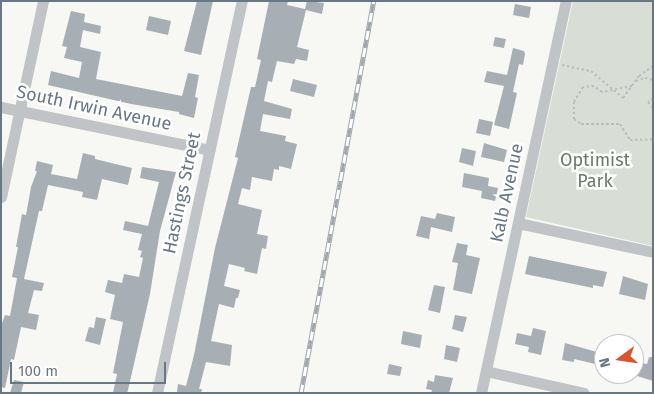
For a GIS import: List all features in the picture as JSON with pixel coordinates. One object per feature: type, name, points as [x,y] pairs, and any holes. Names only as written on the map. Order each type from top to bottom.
[{"type":"street","points":[[1,196],[44,1]]},
{"type":"street","name":"Hastings Street","points":[[157,393],[242,1]]},
{"type":"street","name":"Kalb Avenue","points":[[481,393],[566,1]]},
{"type":"street","name":"South Irwin Avenue","points":[[1,107],[210,150]]},
{"type":"street","points":[[518,222],[653,252]]},
{"type":"street","points":[[486,371],[584,393]]},
{"type":"path","points":[[553,63],[590,71],[622,98],[634,82],[653,66]]},
{"type":"path","points":[[634,82],[645,78],[653,80]]},
{"type":"path","points":[[632,86],[602,92],[594,86],[583,87],[574,102],[575,122],[581,124],[620,124],[630,140],[653,139]]},
{"type":"path","points":[[653,98],[648,102],[653,108]]},
{"type":"green space","name":"Optimist Park","points":[[573,1],[653,1],[653,246],[526,217]]},
{"type":"building","points":[[197,1],[213,1],[201,55],[184,51]]},
{"type":"building","points":[[269,1],[288,1],[287,5],[305,9],[307,1],[324,3],[322,14],[306,10],[297,47],[309,50],[307,61],[296,59],[294,64],[277,61],[272,82],[268,81],[264,101],[292,109],[290,119],[263,114],[260,131],[286,136],[285,141],[297,144],[291,169],[279,166],[279,170],[274,169],[272,181],[252,177],[250,190],[242,188],[238,204],[262,210],[257,234],[268,236],[266,249],[262,248],[257,274],[244,271],[245,268],[229,264],[224,286],[240,290],[234,308],[219,304],[211,341],[232,345],[230,366],[206,362],[199,389],[202,389],[201,393],[177,392],[178,384],[186,386],[194,355],[215,248],[238,158],[235,157],[251,87],[255,87],[261,60],[257,59]]},
{"type":"building","points":[[515,4],[531,7],[529,18],[513,15]]},
{"type":"building","points":[[71,11],[85,14],[84,22],[101,26],[100,34],[83,30],[80,47],[101,52],[96,79],[182,96],[188,73],[199,75],[195,97],[198,98],[194,118],[179,114],[179,112],[131,104],[48,85],[51,71],[79,78],[82,62],[64,58],[67,47],[62,46]]},
{"type":"building","points":[[149,16],[171,21],[168,35],[146,30]]},
{"type":"building","points":[[495,37],[506,39],[504,48],[493,46]]},
{"type":"building","points":[[513,48],[524,51],[525,54],[523,65],[519,64],[513,92],[517,93],[509,129],[494,125],[504,86],[484,82],[487,71],[507,75]]},
{"type":"building","points":[[293,79],[317,85],[314,97],[290,91]]},
{"type":"building","points":[[479,119],[493,122],[490,136],[476,133]]},
{"type":"building","points":[[484,143],[507,150],[504,162],[481,157]]},
{"type":"building","points":[[462,148],[476,151],[473,166],[459,162]]},
{"type":"building","points":[[83,153],[95,156],[95,159],[132,168],[128,185],[102,179],[97,200],[82,197],[83,192],[48,185],[42,211],[39,211],[24,279],[44,283],[42,291],[34,290],[28,313],[39,315],[36,330],[21,327],[14,360],[11,359],[5,388],[1,387],[1,326],[5,315],[10,316],[17,278],[12,277],[18,247],[16,247],[22,214],[26,215],[31,187],[37,171],[35,171],[37,161],[53,165],[51,174],[77,179]]},
{"type":"building","points":[[142,167],[176,172],[160,231],[150,294],[128,390],[127,393],[113,393],[117,374],[113,373],[123,322],[110,319],[115,295],[105,292],[108,280],[122,283],[124,274],[139,277],[143,258],[140,257],[142,251],[138,250],[142,234],[123,230],[125,221],[148,226],[159,182],[140,178]]},
{"type":"building","points":[[464,173],[489,178],[488,186],[498,188],[495,201],[481,198],[482,191],[462,187]]},
{"type":"building","points":[[437,213],[455,217],[452,232],[431,227],[429,239],[416,236],[421,216],[435,219]]},
{"type":"building","points":[[457,243],[468,245],[466,255],[480,258],[472,294],[453,290],[458,263],[452,262]]},
{"type":"building","points":[[529,256],[607,272],[603,287],[593,285],[593,288],[525,274]]},
{"type":"building","points":[[623,276],[648,284],[645,300],[619,294]]},
{"type":"building","points":[[434,285],[445,287],[440,313],[428,310]]},
{"type":"building","points":[[455,315],[467,317],[463,332],[452,329]]},
{"type":"building","points":[[96,317],[106,319],[100,345],[85,341],[89,327],[94,328]]},
{"type":"building","points":[[533,328],[546,331],[541,355],[528,352],[529,347],[515,344],[517,333],[531,336]]},
{"type":"building","points":[[403,331],[422,335],[420,348],[401,344]]},
{"type":"building","points":[[565,343],[594,351],[594,364],[574,359],[574,362],[562,360]]},
{"type":"building","points":[[446,345],[460,348],[457,362],[444,359]]},
{"type":"building","points":[[649,357],[653,357],[653,381],[644,378],[644,363],[647,364]]},
{"type":"building","points":[[389,364],[402,367],[400,376],[387,374]]},
{"type":"building","points":[[435,375],[453,378],[449,393],[431,393],[432,390],[426,389],[428,380],[434,382]]},
{"type":"building","points":[[14,380],[24,382],[21,393],[10,393]]},
{"type":"railway","points":[[301,393],[374,1]]}]
